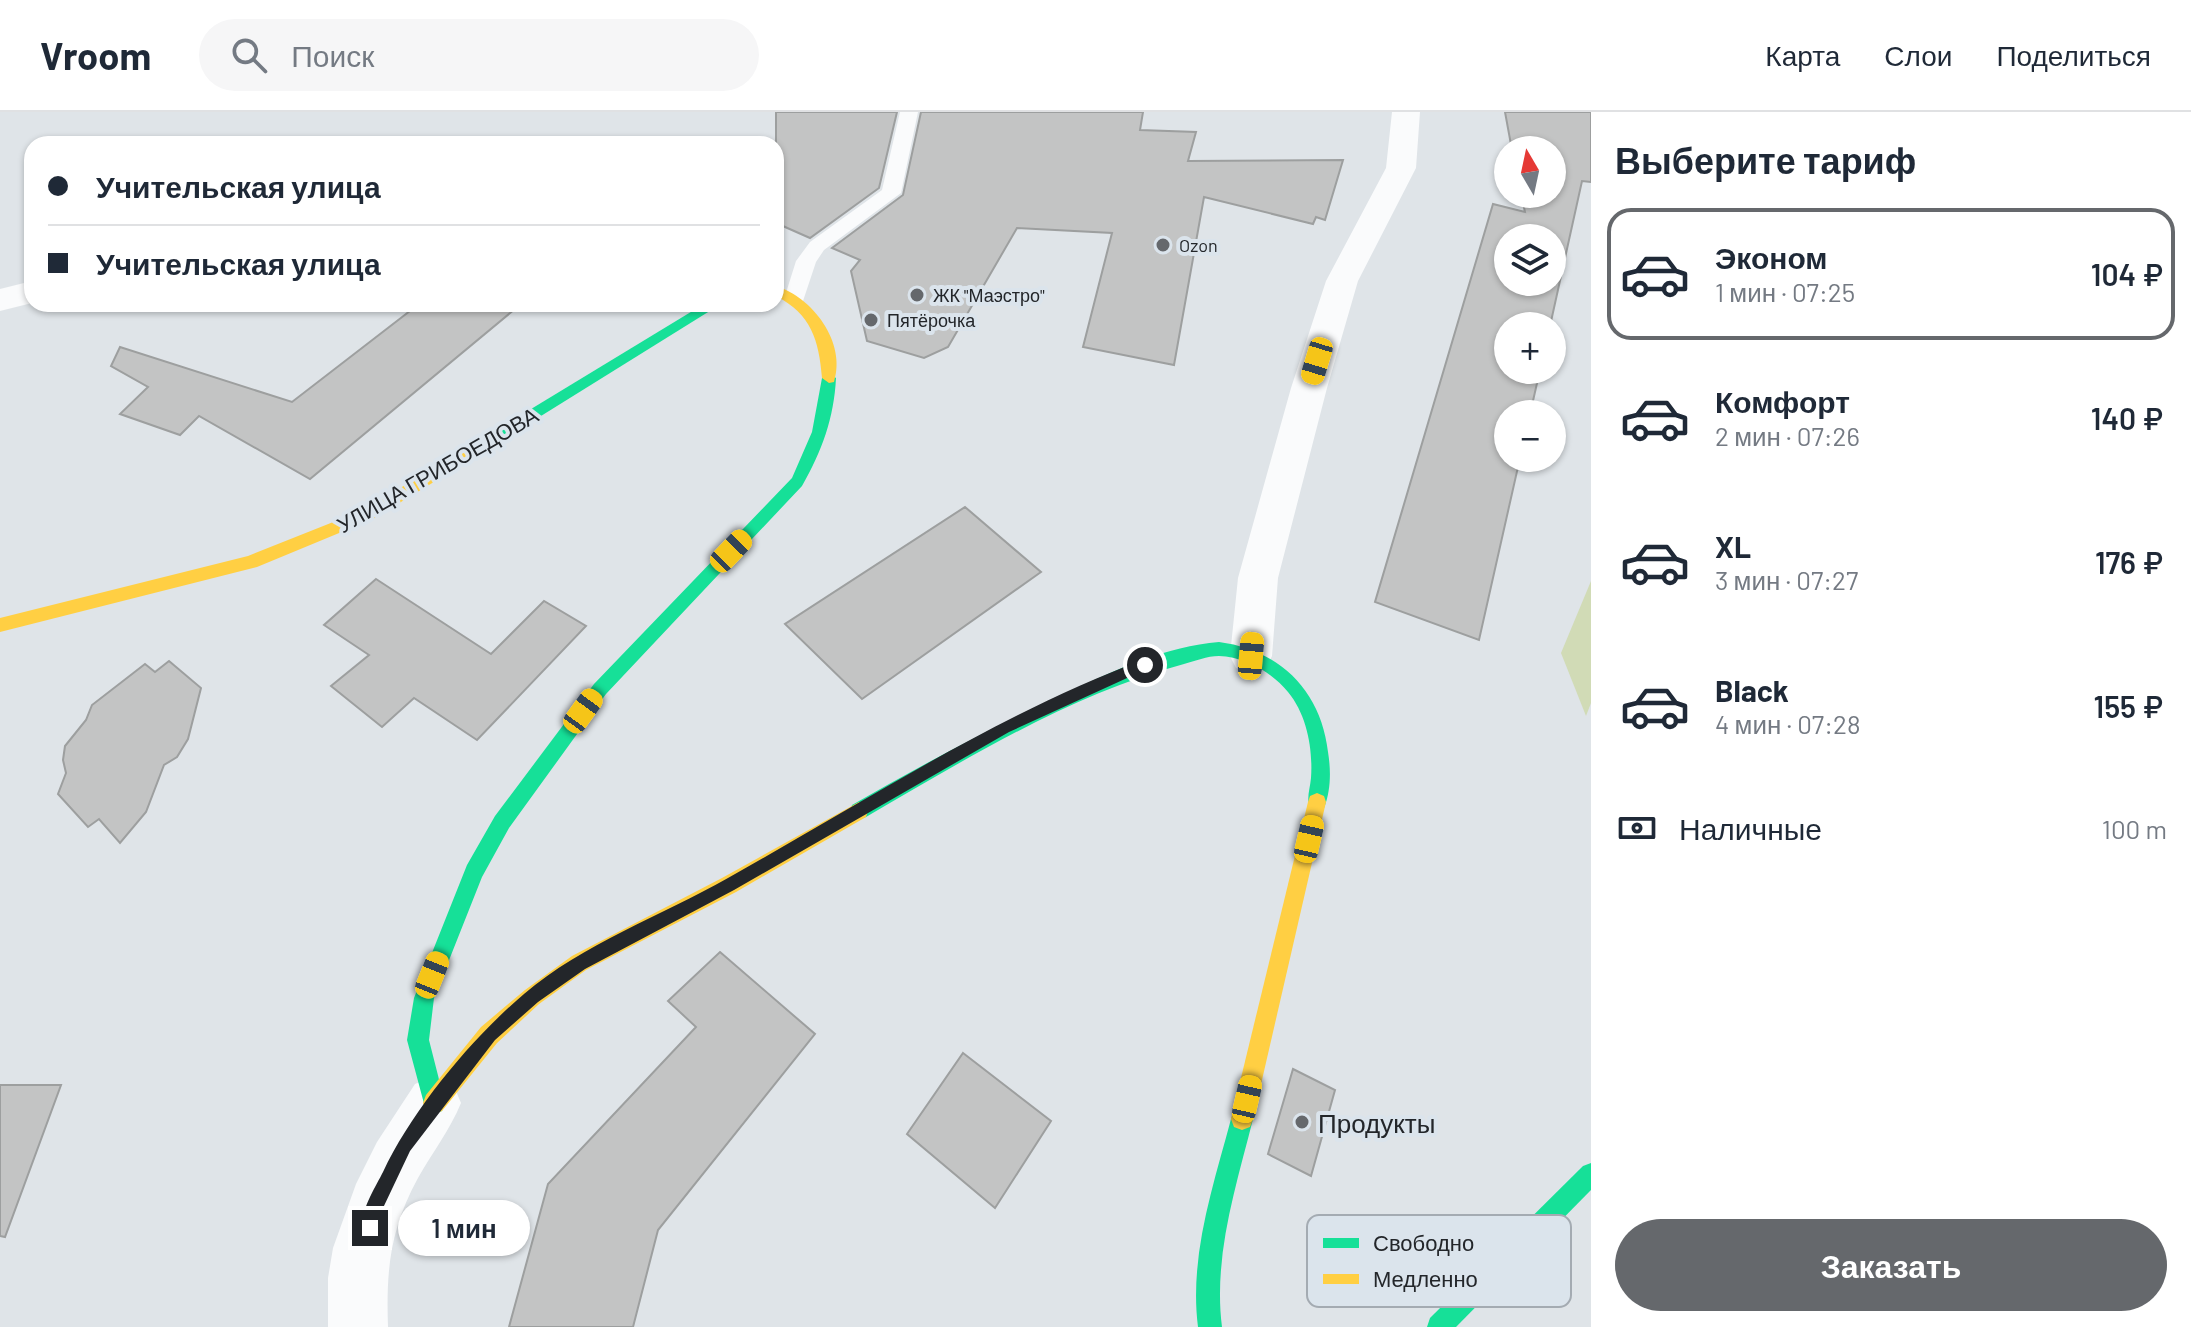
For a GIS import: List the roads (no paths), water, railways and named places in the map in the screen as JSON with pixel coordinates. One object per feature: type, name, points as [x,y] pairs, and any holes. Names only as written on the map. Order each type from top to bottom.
[{"type":"street","points":[[1251,656],[1258,578],[1309,388],[1342,281],[1401,168],[1406,112]]},
{"type":"street","points":[[434,1103],[418,1040],[424,998],[474,872],[502,822],[600,689],[797,482],[815,450],[827,411],[829,369],[825,339],[814,315],[786,293]]},
{"type":"street","points":[[0,300],[24,294]]},
{"type":"street","name":"УЛИЦА ГРИБОЕДОВА","points":[[0,625],[251,562],[367,515],[701,312]]},
{"type":"street","points":[[358,1327],[358,1270],[375,1207],[404,1145],[489,1035],[532,997],[579,963],[729,885],[1005,728],[1145,665],[1217,649],[1251,656],[1278,671],[1295,687],[1308,708],[1318,739],[1320,788],[1211,1254],[1205,1304],[1210,1327]]},
{"type":"street","points":[[1550,1215],[1591,1174]]},
{"type":"street","points":[[1439,1327],[1459,1307]]},
{"type":"lane","points":[[786,293],[817,246],[891,193],[909,112]]},
{"type":"place","name":"Ozon","points":[[1163,245]]},
{"type":"place","name":"ЖК \"Маэстро\"","points":[[917,295]]},
{"type":"place","name":"Пятёрочка","points":[[871,320]]},
{"type":"place","name":"Продукты","points":[[1302,1122]]}]
